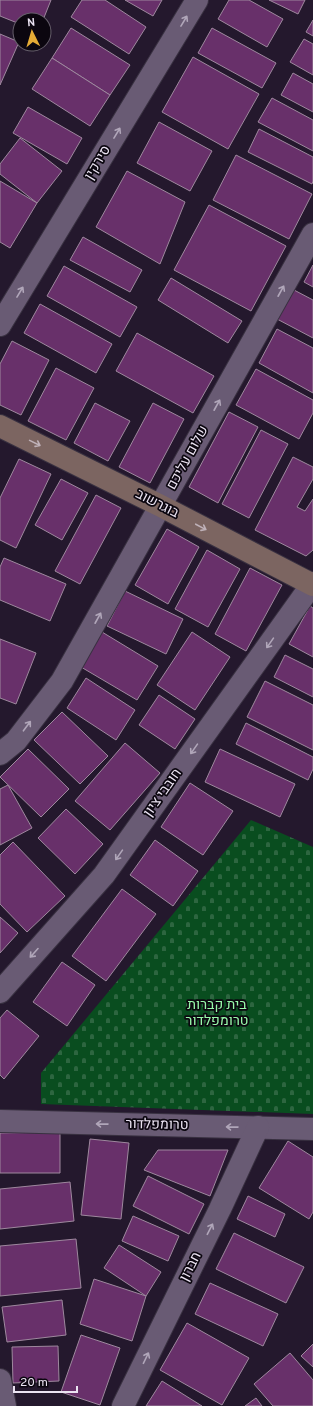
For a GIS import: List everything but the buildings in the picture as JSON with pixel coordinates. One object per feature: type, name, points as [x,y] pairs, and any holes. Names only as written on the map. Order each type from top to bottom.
[{"type":"street","name":"סירקין","points":[[0,325],[197,0]]},
{"type":"street","name":"שלום עליכם","points":[[0,754],[16,741],[62,681],[313,234]]},
{"type":"street","name":"בוגרשוב","points":[[0,426],[161,506],[312,584]]},
{"type":"street","name":"חובבי ציון","points":[[0,992],[104,875],[312,584]]},
{"type":"street","name":"טרומפלדור","points":[[0,1121],[313,1129]]},
{"type":"street","name":"חברון","points":[[123,1406],[220,1209],[258,1127]]},
{"type":"street","points":[[0,1380],[5,1406]]},
{"type":"green space","name":"בית קברות טרומפלדור","points":[[251,820],[313,847],[313,1114],[41,1104],[41,1073]]}]
